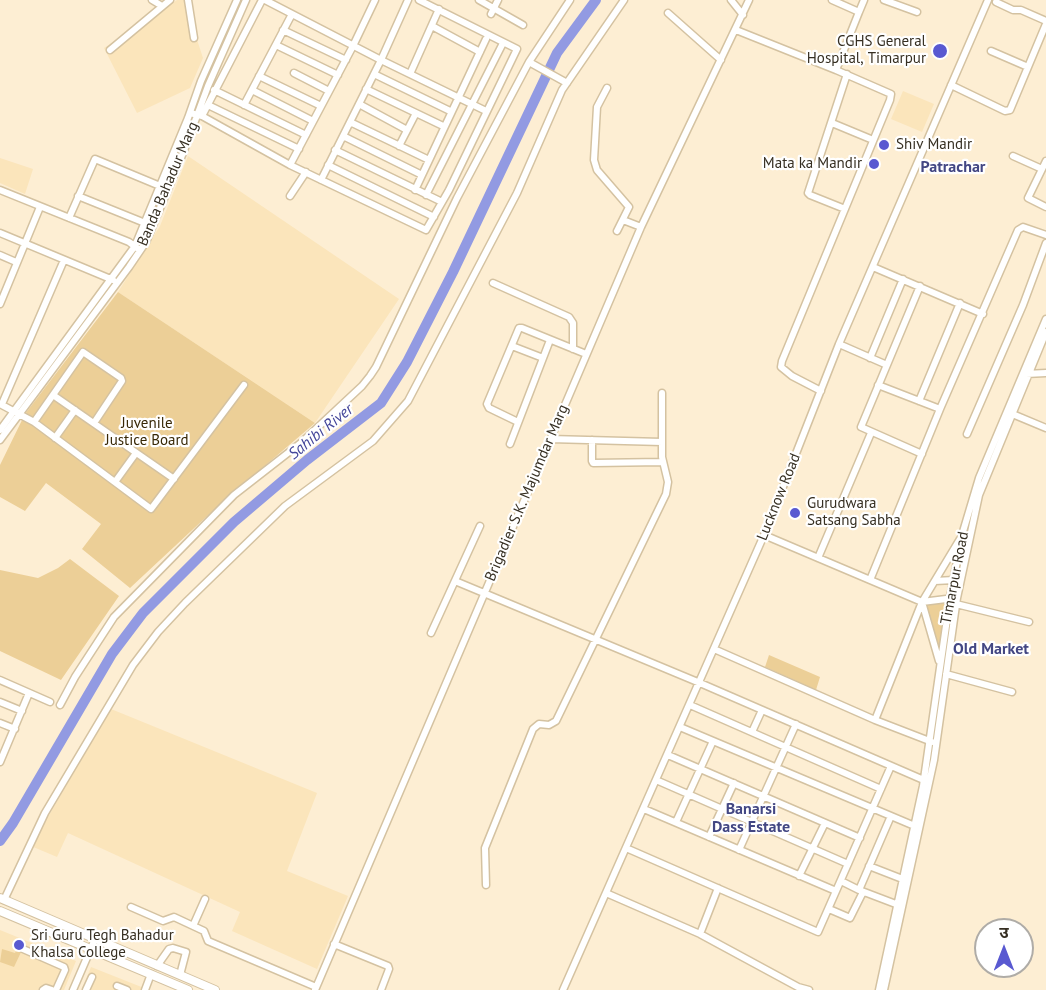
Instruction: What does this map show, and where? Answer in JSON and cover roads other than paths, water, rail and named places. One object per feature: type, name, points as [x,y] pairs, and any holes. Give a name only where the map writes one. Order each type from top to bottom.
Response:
[{"type":"main road","points":[[2,899],[215,990]]},
{"type":"main road","points":[[0,911],[188,990]]},
{"type":"street","points":[[152,0],[162,6]]},
{"type":"street","points":[[110,50],[170,0]]},
{"type":"street","points":[[188,0],[194,38]]},
{"type":"street","name":"Banda Bahadur Marg","points":[[0,440],[110,278],[137,248],[201,81],[237,0]]},
{"type":"street","name":"Banda Bahadur Marg","points":[[0,430],[17,412],[117,283],[158,215],[200,116],[208,86],[246,0]]},
{"type":"street","points":[[200,116],[216,91],[264,0],[486,111]]},
{"type":"street","points":[[290,165],[375,0]]},
{"type":"street","points":[[321,180],[381,60],[408,0]]},
{"type":"street","points":[[190,112],[290,165],[423,230],[427,229],[518,49],[419,0]]},
{"type":"street","points":[[479,0],[492,11],[523,24]]},
{"type":"street","points":[[492,11],[498,0]]},
{"type":"street","points":[[60,705],[75,677],[114,617],[234,495],[302,442],[370,376],[458,198],[531,63],[570,0]]},
{"type":"street","points":[[2,899],[45,813],[133,664],[158,632],[260,529],[298,496],[372,441],[408,401],[517,193],[567,83],[624,0]]},
{"type":"street","points":[[731,0],[743,15]]},
{"type":"street","name":"Brigadier S.K. Majumdar Marg","points":[[315,988],[641,227],[749,0]]},
{"type":"street","points":[[832,0],[859,12]]},
{"type":"street","points":[[836,70],[864,0]]},
{"type":"street","points":[[884,0],[917,12]]},
{"type":"street","name":"Lucknow Road","points":[[563,988],[700,683],[764,534],[839,344],[988,0]]},
{"type":"street","points":[[951,85],[1007,111],[1011,108],[1046,22],[1022,10],[1013,10],[996,2]]},
{"type":"street","points":[[410,74],[440,9]]},
{"type":"street","points":[[668,13],[721,60]]},
{"type":"street","points":[[244,105],[292,14]]},
{"type":"street","points":[[432,26],[480,52]]},
{"type":"street","points":[[283,30],[346,60]]},
{"type":"street","points":[[736,30],[891,94],[782,361],[781,367],[792,376],[821,391]]},
{"type":"street","points":[[415,190],[450,111],[486,39]]},
{"type":"street","points":[[276,45],[338,75]]},
{"type":"street","points":[[426,195],[502,45]]},
{"type":"street","points":[[991,51],[1028,67]]},
{"type":"street","points":[[531,63],[567,83]]},
{"type":"street","points":[[294,74],[329,91]]},
{"type":"street","points":[[374,74],[450,111]]},
{"type":"street","points":[[844,209],[808,193],[847,74]]},
{"type":"street","points":[[259,76],[321,106]]},
{"type":"street","points":[[201,81],[216,91],[306,135]]},
{"type":"street","points":[[607,88],[597,107],[594,165],[628,205],[629,210],[617,231]]},
{"type":"street","points":[[366,89],[443,126]]},
{"type":"street","points":[[252,90],[314,121]]},
{"type":"street","points":[[359,104],[407,130]]},
{"type":"street","points":[[208,105],[299,149]]},
{"type":"street","points":[[399,146],[416,113]]},
{"type":"street","points":[[350,122],[429,160]]},
{"type":"street","points":[[832,123],[873,140]]},
{"type":"street","points":[[343,136],[422,175]]},
{"type":"street","points":[[335,150],[442,202]]},
{"type":"street","points":[[1013,156],[1042,169]]},
{"type":"street","points":[[69,218],[93,161],[97,159],[160,186]]},
{"type":"street","points":[[1046,161],[1028,198],[1046,207]]},
{"type":"street","points":[[328,165],[434,217]]},
{"type":"street","points":[[291,196],[306,172]]},
{"type":"street","points":[[0,190],[137,248]]},
{"type":"street","points":[[78,195],[145,223]]},
{"type":"street","points":[[0,304],[40,207]]},
{"type":"street","points":[[150,211],[158,215]]},
{"type":"street","points":[[623,220],[641,227]]},
{"type":"street","points":[[870,580],[940,410],[1020,227],[1046,235]]},
{"type":"street","points":[[0,233],[110,278],[117,283]]},
{"type":"street","points":[[967,434],[1023,305],[1046,243]]},
{"type":"street","points":[[0,255],[16,262]]},
{"type":"street","points":[[64,260],[1,404],[34,422],[151,509],[244,385]]},
{"type":"street","points":[[873,267],[983,314]]},
{"type":"street","points":[[870,358],[903,279]]},
{"type":"street","points":[[493,283],[569,317],[573,323],[573,349]]},
{"type":"street","points":[[920,286],[861,426],[922,454]]},
{"type":"street","points":[[919,401],[960,303]]},
{"type":"street","name":"Timarpur Road","points":[[1026,374],[1046,319]]},
{"type":"street","points":[[518,422],[487,406],[518,330],[522,328],[586,354]]},
{"type":"street","name":"Timarpur Road","points":[[879,990],[927,782],[946,674],[955,600],[954,580],[962,535],[979,478],[1046,332]]},
{"type":"street","points":[[510,444],[550,340]]},
{"type":"street","points":[[839,344],[887,365]]},
{"type":"street","points":[[512,346],[543,358]]},
{"type":"street","points":[[34,422],[81,354],[84,353],[122,381],[94,423]]},
{"type":"street","points":[[1026,374],[1046,373]]},
{"type":"street","points":[[879,385],[940,410]]},
{"type":"street","points":[[486,885],[485,848],[533,729],[538,724],[549,725],[555,721],[666,494],[668,482],[663,462],[662,393]]},
{"type":"street","points":[[53,395],[174,479]]},
{"type":"street","points":[[55,438],[75,410]]},
{"type":"street","points":[[1010,412],[1046,428]]},
{"type":"street","name":"Timarpur Road","points":[[934,742],[940,664],[981,491],[1010,412]]},
{"type":"street","points":[[818,558],[872,433]]},
{"type":"street","points":[[550,439],[662,442]]},
{"type":"street","points":[[592,440],[592,461],[594,463],[663,462]]},
{"type":"street","points":[[115,482],[136,453]]},
{"type":"street","points":[[431,633],[480,526]]},
{"type":"street","points":[[764,534],[922,602],[955,600],[1029,622]]},
{"type":"street","points":[[875,720],[922,602],[962,535]]},
{"type":"street","points":[[934,581],[954,580]]},
{"type":"street","points":[[455,581],[700,683],[927,782]]},
{"type":"street","points":[[922,602],[940,664]]},
{"type":"street","points":[[714,650],[875,720],[934,742]]},
{"type":"street","points":[[946,674],[1012,692]]},
{"type":"street","points":[[0,680],[50,702]]},
{"type":"street","points":[[0,762],[29,693]]},
{"type":"street","points":[[0,702],[22,711]]},
{"type":"street","points":[[690,705],[881,789]]},
{"type":"street","points":[[752,732],[762,710]]},
{"type":"street","points":[[0,723],[15,729]]},
{"type":"street","points":[[739,850],[796,724]]},
{"type":"street","points":[[680,727],[917,827]]},
{"type":"street","points":[[676,822],[713,741]]},
{"type":"street","points":[[0,743],[7,747]]},
{"type":"street","points":[[668,755],[860,838]]},
{"type":"street","points":[[626,848],[820,931],[891,766]]},
{"type":"street","points":[[656,780],[848,864]]},
{"type":"street","points":[[709,837],[734,783]]},
{"type":"street","points":[[644,809],[836,891]]},
{"type":"street","points":[[829,909],[850,918],[891,816]]},
{"type":"street","points":[[799,876],[825,823]]},
{"type":"street","points":[[869,866],[906,880]]},
{"type":"street","points":[[841,881],[900,905]]},
{"type":"street","points":[[700,934],[718,888]]},
{"type":"street","points":[[606,892],[700,934],[797,988],[809,990]]},
{"type":"street","points":[[193,926],[205,899]]},
{"type":"street","name":"Timarpur Road","points":[[884,990],[900,905]]},
{"type":"street","points":[[131,907],[163,921],[173,917],[206,932],[208,942],[315,988]]},
{"type":"street","points":[[73,990],[95,939]]},
{"type":"street","points":[[334,944],[388,966],[381,990]]},
{"type":"street","points":[[23,949],[64,967],[65,970],[54,990],[46,988],[43,990]]},
{"type":"street","points":[[157,966],[169,949],[186,952],[180,975]]},
{"type":"street","points":[[145,990],[152,974]]},
{"type":"street","points":[[87,990],[92,977]]},
{"type":"street","points":[[117,986],[127,990]]},
{"type":"street","points":[[563,988],[572,990]]},
{"type":"waterway","name":"Sahibi River","points":[[0,841],[13,823],[112,654],[143,613],[234,522],[307,460],[381,403],[407,362],[453,272],[557,53],[596,0]]},
{"type":"place","name":"CGHS General Hospital, Timarpur","points":[[940,51]]},
{"type":"place","name":"Shiv Mandir","points":[[884,145]]},
{"type":"place","name":"Mata ka Mandir","points":[[874,164]]},
{"type":"place","name":"Gurudwara Satsang Sabha","points":[[795,513]]},
{"type":"place","name":"Sri Guru Tegh Bahadur Khalsa College","points":[[19,945]]},
{"type":"district","name":"Patrachar","points":[[953,167]]},
{"type":"district","name":"Old Market","points":[[991,649]]},
{"type":"district","name":"Banarsi Dass Estate","points":[[751,818]]},
{"type":"park label","name":"Juvenile Justice Board","points":[[147,432]]}]
